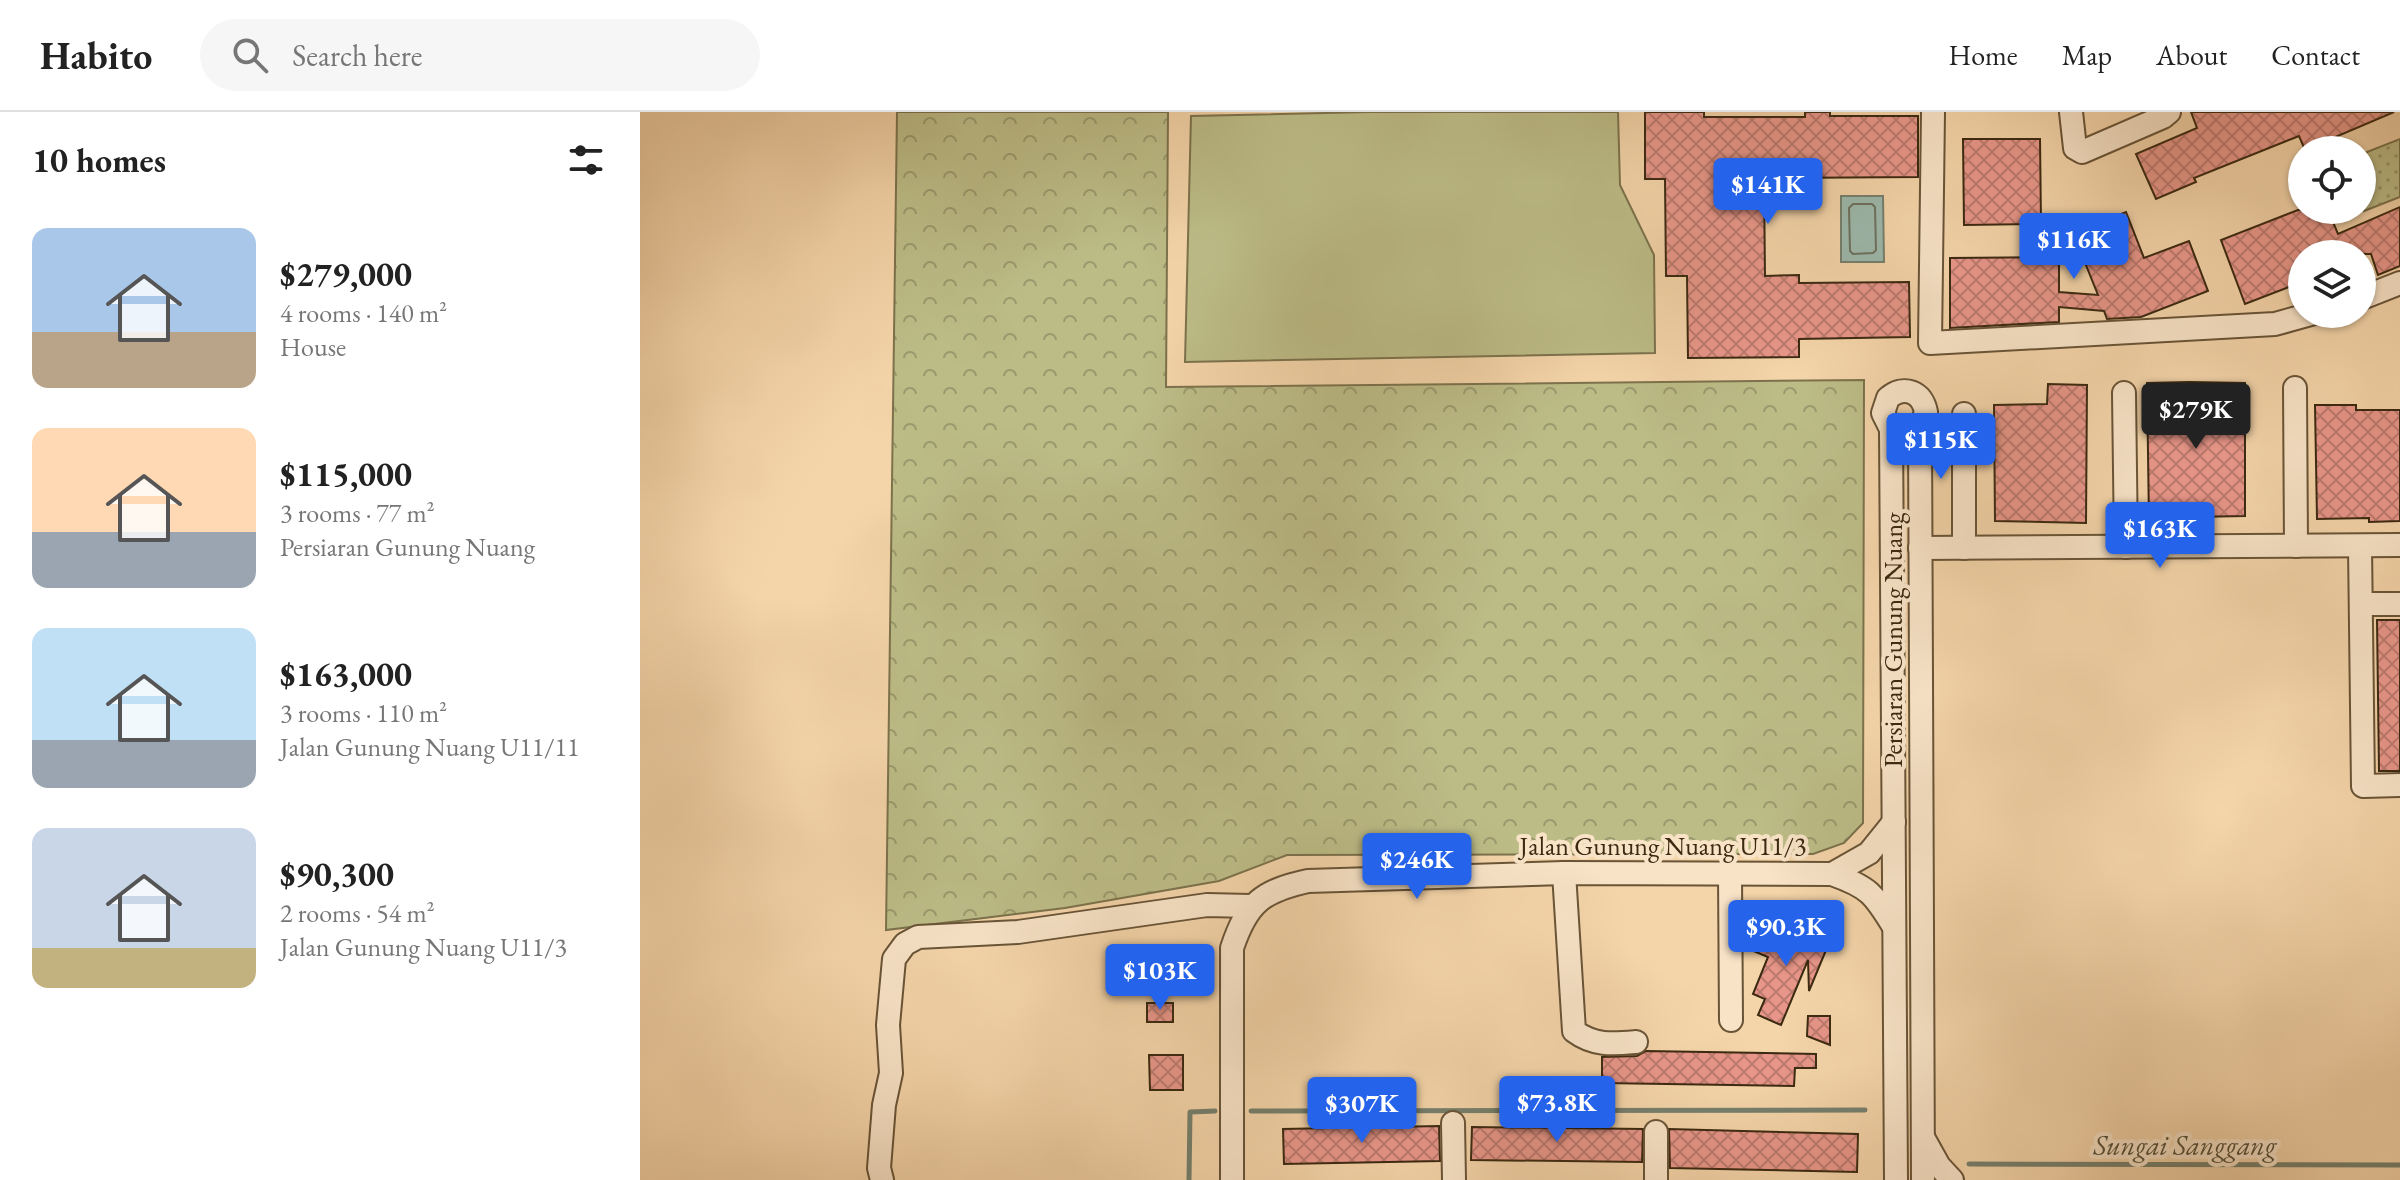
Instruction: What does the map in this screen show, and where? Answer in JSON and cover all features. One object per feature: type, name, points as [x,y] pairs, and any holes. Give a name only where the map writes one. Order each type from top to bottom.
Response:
[{"type":"street","points":[[1933,112],[1930,343],[2275,324],[2288,320]]},
{"type":"street","points":[[2071,112],[2075,148],[2082,152],[2169,112]]},
{"type":"street","points":[[2376,292],[2400,283]]},
{"type":"street","points":[[2295,388],[2296,546]]},
{"type":"street","name":"Persiaran Gunung Nuang","points":[[1896,1180],[1891,429],[1883,413],[1888,398],[1901,391],[1915,393],[1925,404],[1926,412],[1920,428],[1923,1180]]},
{"type":"street","points":[[2124,393],[2126,547]]},
{"type":"street","points":[[1964,414],[1964,548]]},
{"type":"street","points":[[1920,548],[2400,545]]},
{"type":"street","points":[[2360,546],[2363,786],[2400,785]]},
{"type":"street","points":[[2361,604],[2400,604]]},
{"type":"street","name":"Jalan Gunung Nuang U11/3","points":[[1832,874],[1869,853],[1894,822]]},
{"type":"street","points":[[1564,873],[1574,1031],[1583,1038],[1607,1045],[1636,1042]]},
{"type":"street","name":"Jalan Gunung Nuang U11/3","points":[[1250,906],[1284,886],[1308,881],[1564,873],[1832,874],[1860,884],[1877,899],[1894,927]]},
{"type":"street","points":[[1730,874],[1731,1020]]},
{"type":"street","points":[[882,1180],[879,1168],[884,1105],[891,1073],[888,1025],[892,975],[894,959],[905,944],[918,937],[1018,932],[1207,905],[1250,906],[1232,948],[1232,1180]]},
{"type":"street","points":[[1453,1123],[1454,1180]]},
{"type":"street","points":[[1656,1132],[1656,1180]]},
{"type":"street","points":[[1923,1138],[1939,1166],[1952,1180]]},
{"type":"green space","points":[[897,112],[1168,112],[1166,387],[1864,380],[1863,823],[1844,843],[1813,854],[1287,855],[1219,881],[1065,908],[886,930]]},
{"type":"green space","points":[[1618,112],[1620,185],[1654,255],[1655,353],[1185,362],[1191,116]]},
{"type":"green space","points":[[2400,139],[2400,197],[2376,206],[2376,148]]},
{"type":"water","points":[[1841,196],[1883,196],[1884,262],[1841,262]]},
{"type":"building","points":[[1645,112],[1704,112],[1704,117],[1805,117],[1805,112],[1830,112],[1830,116],[1918,116],[1918,177],[1764,178],[1765,276],[1799,275],[1799,283],[1909,282],[1910,337],[1799,339],[1799,357],[1688,358],[1687,276],[1666,276],[1665,179],[1645,179]]},
{"type":"building","points":[[2191,112],[2394,112],[2338,136],[2288,136],[2288,140],[2194,178],[2196,182],[2156,199],[2136,154],[2197,128]]},
{"type":"building","points":[[1963,139],[2040,139],[2041,224],[1964,225]]},
{"type":"building","points":[[2400,207],[2400,266],[2378,275],[2376,240],[2288,240],[2288,287],[2245,304],[2221,240],[2288,214],[2288,224],[2334,224],[2338,234],[2361,224],[2376,224],[2376,217]]},
{"type":"building","points":[[2126,212],[2144,258],[2189,241],[2208,291],[2141,317],[2107,319],[2104,311],[2059,307],[2059,322],[1950,328],[1950,258],[2059,257],[2059,292],[2098,295],[2073,233]]},
{"type":"building","points":[[2147,383],[2245,383],[2245,516],[2191,517],[2191,522],[2149,522]]},
{"type":"building","points":[[2048,384],[2087,385],[2086,523],[1995,521],[1994,405],[2047,404]]},
{"type":"building","points":[[2315,405],[2356,405],[2356,410],[2400,410],[2400,521],[2317,519]]},
{"type":"building","points":[[2377,620],[2400,620],[2400,771],[2379,771]]},
{"type":"building","points":[[1785,924],[1829,943],[1809,991],[1808,960],[1781,1025],[1758,1015],[1765,999],[1753,994],[1768,957],[1751,950],[1759,931],[1779,940]]},
{"type":"building","points":[[1147,1003],[1173,1003],[1173,1022],[1147,1022]]},
{"type":"building","points":[[1808,1016],[1830,1016],[1830,1045],[1807,1036]]},
{"type":"building","points":[[1646,1051],[1816,1054],[1816,1068],[1795,1068],[1794,1086],[1602,1083],[1602,1057],[1637,1056]]},
{"type":"building","points":[[1149,1055],[1183,1055],[1183,1090],[1150,1090]]},
{"type":"building","points":[[1439,1126],[1440,1161],[1284,1164],[1283,1129]]},
{"type":"building","points":[[1472,1127],[1643,1129],[1642,1162],[1471,1160]]},
{"type":"building","points":[[1669,1129],[1858,1134],[1857,1172],[1670,1168]]},
{"type":"waterway","name":"Sungai Sanggang","points":[[1251,1111],[1865,1110]]},
{"type":"waterway","name":"Sungai Sanggang","points":[[1189,1180],[1190,1112],[1215,1111]]},
{"type":"waterway","name":"Sungai Sanggang","points":[[1969,1164],[2400,1165]]}]
